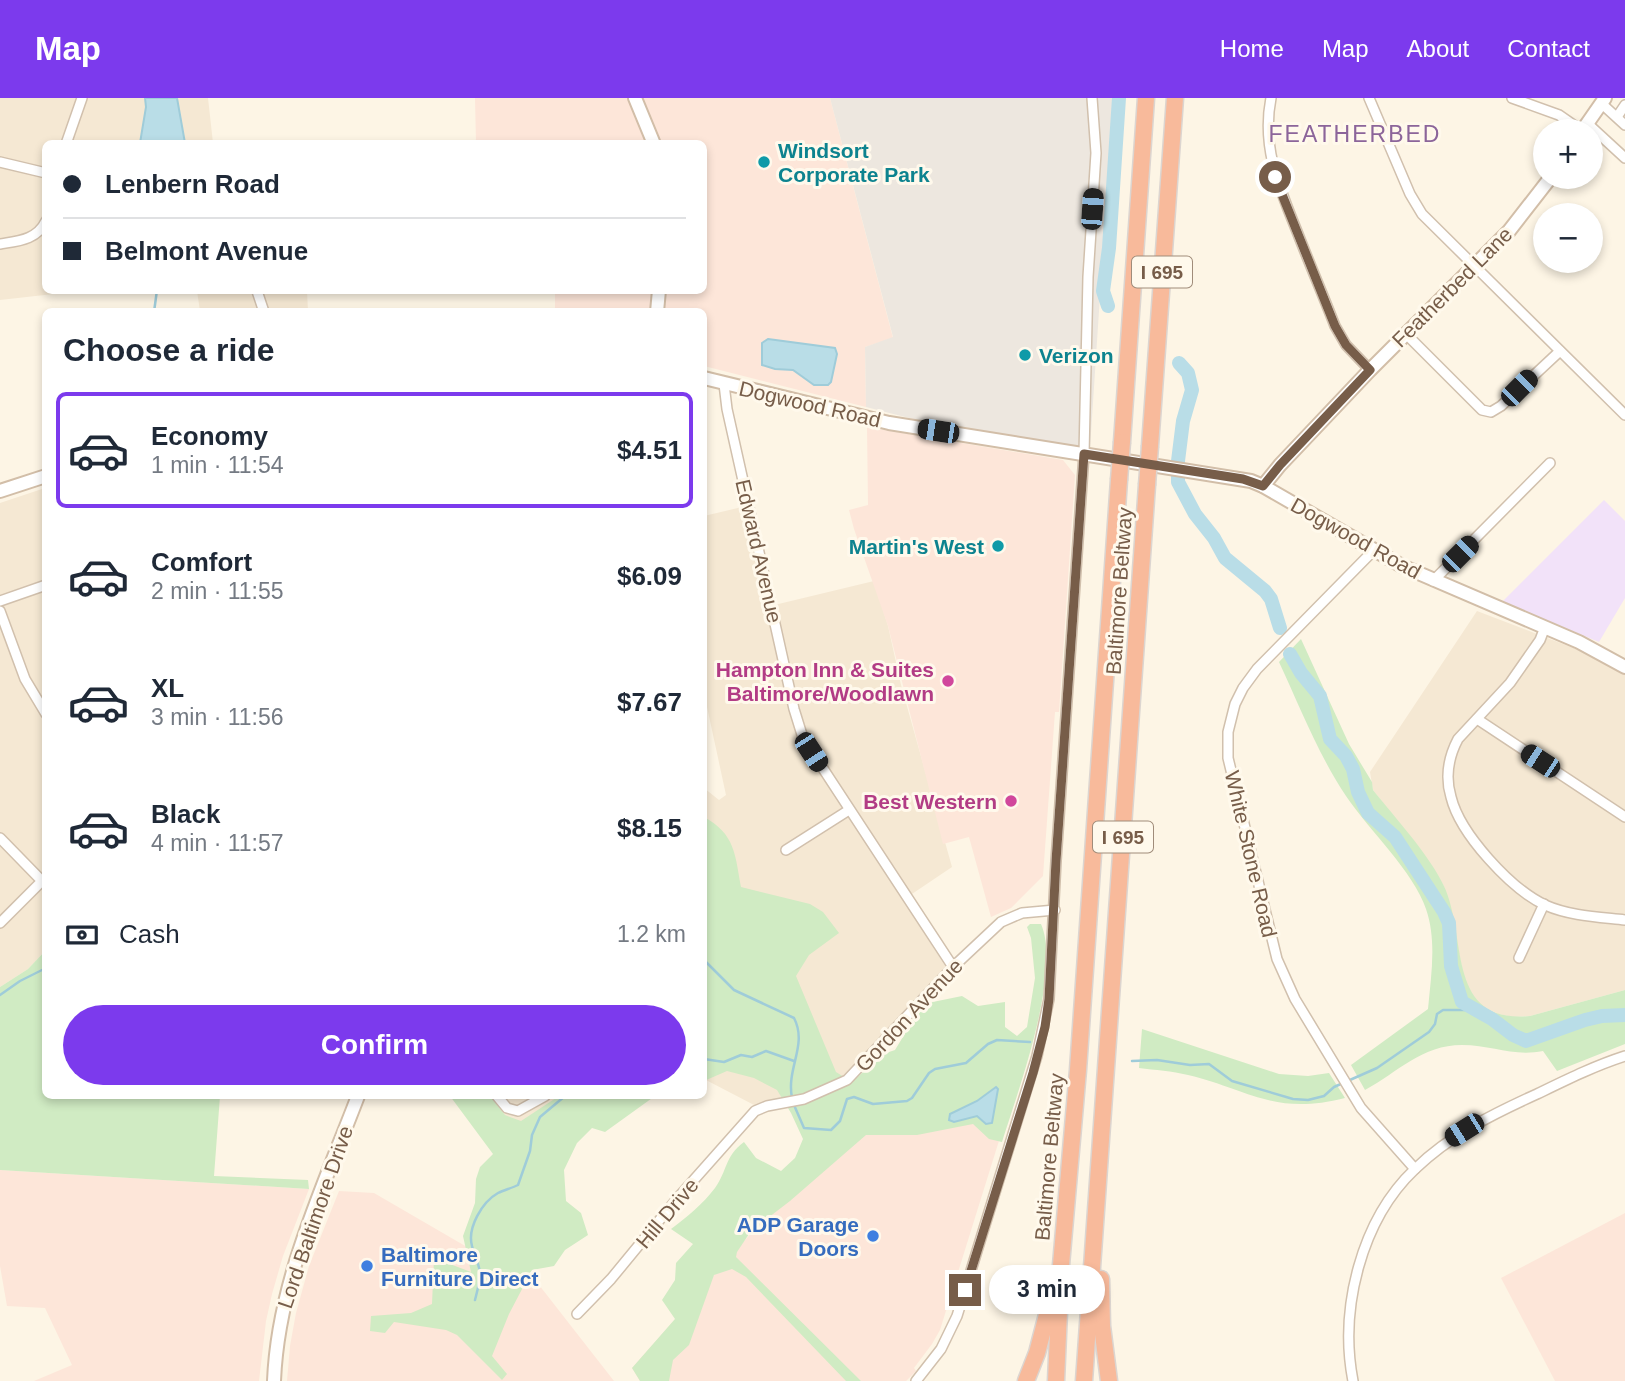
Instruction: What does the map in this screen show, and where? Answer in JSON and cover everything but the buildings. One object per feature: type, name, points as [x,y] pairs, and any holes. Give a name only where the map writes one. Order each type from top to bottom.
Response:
[{"type":"highway","name":"Baltimore Beltway","points":[[1056,1381],[1060,1265],[1079,1057],[1146,98]]},
{"type":"highway","name":"Baltimore Beltway","points":[[1084,1381],[1175,98]]},
{"type":"highway","points":[[1098,1190],[1101,1326],[1109,1381]]},
{"type":"highway","points":[[1026,1381],[1037,1353],[1060,1265]]},
{"type":"main road","points":[[635,98],[652,140]]},
{"type":"main road","points":[[1591,119],[1604,101]]},
{"type":"main road","name":"Featherbed Lane","points":[[1263,486],[1370,370],[1508,232],[1542,189]]},
{"type":"main road","name":"Dogwood Road","points":[[707,379],[888,423],[1243,479],[1263,486],[1373,551],[1433,581],[1579,642],[1625,667]]},
{"type":"main road","points":[[0,491],[42,477]]},
{"type":"main road","name":"Lord Baltimore Drive","points":[[274,1381],[280,1322],[288,1286],[357,1099]]},
{"type":"street","points":[[67,140],[82,98]]},
{"type":"street","points":[[916,1381],[941,1349],[957,1317],[1028,1090],[1049,999],[1084,454],[1088,277],[1096,153],[1092,98]]},
{"type":"street","points":[[1271,98],[1268,147],[1275,177],[1335,326],[1346,345],[1370,370]]},
{"type":"street","points":[[1369,98],[1416,205],[1428,222],[1625,415]]},
{"type":"street","points":[[1512,98],[1566,119]]},
{"type":"street","points":[[1604,101],[1625,125]]},
{"type":"street","points":[[1617,117],[1625,105]]},
{"type":"street","points":[[1603,142],[1625,158]]},
{"type":"street","points":[[0,162],[42,172]]},
{"type":"street","points":[[0,244],[30,238],[42,227]]},
{"type":"street","points":[[1406,334],[1482,410],[1491,412],[1560,351]]},
{"type":"street","name":"Edward Avenue","points":[[724,384],[727,409],[798,724],[811,752],[953,967]]},
{"type":"street","points":[[1433,581],[1550,463]]},
{"type":"street","name":"White Stone Road","points":[[1373,551],[1257,669],[1243,688],[1235,704],[1228,732],[1228,758],[1277,959],[1295,999],[1345,1081],[1382,1133],[1415,1169]]},
{"type":"street","points":[[0,601],[42,586]]},
{"type":"street","points":[[0,611],[25,679],[42,707]]},
{"type":"street","points":[[1545,627],[1540,640],[1510,683],[1464,731],[1453,749],[1448,773],[1451,800],[1468,832],[1488,858],[1509,878],[1544,904],[1586,916],[1625,920]]},
{"type":"street","points":[[1477,719],[1625,817]]},
{"type":"street","points":[[786,850],[849,810]]},
{"type":"street","points":[[0,838],[42,877]]},
{"type":"street","points":[[0,923],[42,881]]},
{"type":"street","points":[[1519,958],[1544,904]]},
{"type":"street","name":"Gordon Avenue","points":[[755,1111],[821,1092],[847,1080],[953,967],[1007,918],[1022,913],[1055,910]]},
{"type":"street","points":[[1353,1381],[1349,1360],[1349,1322],[1360,1265],[1388,1203],[1415,1169],[1440,1147],[1484,1119],[1585,1071],[1625,1056]]},
{"type":"street","points":[[500,1099],[507,1108],[518,1111],[540,1099]]},
{"type":"street","name":"Hill Drive","points":[[578,1314],[755,1111]]},
{"type":"shaded area","points":[[0,98],[208,98],[213,140],[42,140],[42,294],[53,294],[0,300]]},
{"type":"shaded area","points":[[475,98],[830,98],[893,338],[865,347],[866,407],[707,367],[707,308],[555,308],[555,294],[707,294],[707,140],[476,140]]},
{"type":"shaded area","points":[[830,98],[1113,98],[1090,448],[913,419],[866,407],[865,347],[893,337]]},
{"type":"shaded area","points":[[197,294],[307,294],[308,308],[200,308]]},
{"type":"shaded area","points":[[867,427],[1063,460],[1075,475],[1059,712],[1055,712],[1043,876],[1011,908],[991,917],[969,837],[943,844],[888,626],[849,510],[868,505]]},
{"type":"shaded area","points":[[42,489],[42,954],[28,969],[0,987],[0,503]]},
{"type":"shaded area","points":[[1604,500],[1625,521],[1625,598],[1599,642],[1502,602]]},
{"type":"shaded area","points":[[742,507],[766,607],[874,581],[952,867],[903,900],[947,969],[845,1076],[800,1096],[756,1106],[707,1081],[707,790],[719,800],[726,795],[707,707],[707,515]]},
{"type":"shaded area","points":[[1477,611],[1576,649],[1625,675],[1625,990],[1530,1016],[1498,1014],[1482,1006],[1472,995],[1465,981],[1444,886],[1373,790],[1370,772]]},
{"type":"shaded area","points":[[1027,1051],[940,1330],[914,1368],[916,1371],[906,1381],[640,1381],[632,1368],[867,1102]]},
{"type":"shaded area","points":[[482,1099],[575,1099],[513,1139]]},
{"type":"shaded area","points":[[0,1170],[309,1189],[283,1256],[272,1294],[259,1381],[34,1381],[72,1365],[45,1308],[7,1306],[0,1266]]},
{"type":"shaded area","points":[[339,1191],[374,1193],[510,1272],[525,1267],[614,1381],[287,1381],[296,1313],[309,1266]]},
{"type":"shaded area","points":[[1625,1213],[1625,1381],[1555,1381],[1501,1278]]},
{"type":"green space","points":[[1301,639],[1349,744],[1372,782],[1373,790],[1421,849],[1444,886],[1451,907],[1464,973],[1472,992],[1484,1006],[1503,1015],[1530,1016],[1625,990],[1625,1044],[1557,1071],[1543,1051],[1522,1053],[1473,1046],[1448,1046],[1422,1054],[1365,1090],[1351,1065],[1428,1009],[1431,933],[1426,909],[1412,880],[1355,809],[1336,780],[1279,662]]},
{"type":"green space","points":[[707,819],[728,838],[735,855],[741,887],[810,904],[823,912],[839,933],[809,955],[796,976],[836,1072],[852,1082],[883,1054],[895,1050],[923,1004],[962,996],[978,1006],[1005,1002],[1005,1027],[1017,1036],[1027,1027],[1035,978],[1031,938],[1027,927],[1030,924],[1041,924],[1046,945],[1042,1001],[1027,1063],[1002,1142],[989,1139],[973,1124],[917,1135],[866,1135],[751,1231],[737,1252],[736,1257],[861,1381],[846,1381],[746,1277],[732,1269],[714,1275],[689,1345],[673,1360],[669,1381],[640,1381],[632,1368],[675,1319],[662,1300],[675,1280],[676,1263],[693,1244],[671,1229],[710,1194],[729,1158],[744,1142],[756,1158],[781,1171],[795,1158],[803,1139],[777,1090],[754,1078],[727,1071],[707,1080]]},
{"type":"green space","points":[[42,954],[42,1099],[220,1099],[214,1176],[308,1180],[309,1189],[0,1170],[0,987],[28,969]]},
{"type":"green space","points":[[1142,1029],[1279,1074],[1308,1076],[1329,1073],[1345,1098],[1321,1103],[1281,1103],[1188,1075],[1139,1068]]},
{"type":"green space","points":[[452,1099],[492,1099],[505,1115],[521,1121],[554,1099],[651,1099],[605,1132],[592,1128],[577,1143],[564,1170],[566,1201],[581,1213],[588,1235],[565,1250],[554,1266],[532,1270],[509,1314],[492,1356],[507,1374],[502,1380],[457,1335],[446,1330],[394,1322],[385,1333],[370,1331],[371,1316],[411,1313],[432,1304],[434,1258],[471,1272],[463,1236],[475,1203],[476,1179],[480,1167],[493,1154]]},
{"type":"water","points":[[145,98],[177,98],[184,140],[140,140]]},
{"type":"water","points":[[768,339],[835,348],[837,354],[831,382],[828,385],[814,385],[793,370],[762,365],[762,343]]},
{"type":"water","points":[[996,1087],[998,1089],[992,1123],[986,1124],[977,1116],[954,1122],[949,1120],[950,1114],[977,1101]]},
{"type":"waterway","points":[[1108,306],[1103,291],[1109,248],[1119,98]]},
{"type":"waterway","points":[[155,308],[156,294]]},
{"type":"waterway","points":[[1179,363],[1188,373],[1192,390],[1183,421],[1178,482],[1195,514],[1214,538],[1225,558],[1271,599],[1280,628]]},
{"type":"waterway","points":[[1290,654],[1320,696],[1330,739],[1346,756],[1353,769],[1358,792],[1368,813],[1395,837],[1444,912],[1449,923],[1451,966],[1462,1002],[1526,1041],[1585,1020],[1625,1015]]},
{"type":"waterway","points":[[707,963],[734,990],[794,1018],[799,1038],[792,1077],[792,1098]]},
{"type":"waterway","points":[[0,995],[42,970]]},
{"type":"waterway","points":[[1132,1061],[1209,1064],[1232,1081],[1293,1099],[1308,1100],[1324,1096],[1334,1087],[1377,1068],[1429,1032],[1435,1024],[1437,1014],[1443,1010],[1473,1010]]},
{"type":"waterway","points":[[794,1105],[804,1128],[831,1130],[840,1121],[847,1099],[854,1097],[873,1104],[907,1101],[935,1069],[966,1063],[988,1044],[997,1040],[1030,1042]]},
{"type":"waterway","points":[[707,1059],[724,1062],[741,1055],[752,1057],[766,1051],[794,1061]]},
{"type":"waterway","points":[[475,1300],[480,1273],[471,1239],[477,1216],[492,1197],[518,1185],[540,1117],[561,1099]]},
{"type":"place","name":"Windsort Corporate Park","points":[[764,162]]},
{"type":"place","name":"Verizon","points":[[1025,355]]},
{"type":"place","name":"Martin's West","points":[[998,546]]},
{"type":"place","name":"Hampton Inn & Suites Baltimore/Woodlawn","points":[[948,681]]},
{"type":"place","name":"Best Western","points":[[1011,801]]},
{"type":"place","name":"ADP Garage Doors","points":[[873,1236]]},
{"type":"place","name":"Baltimore Furniture Direct","points":[[367,1266]]},
{"type":"district","name":"FEATHERBED","points":[[1355,134]]},
{"type":"route","points":[[965,1290],[1033,1073],[1049,999],[1084,454],[1243,479],[1263,486],[1370,370],[1346,345],[1335,326],[1275,177]]}]
